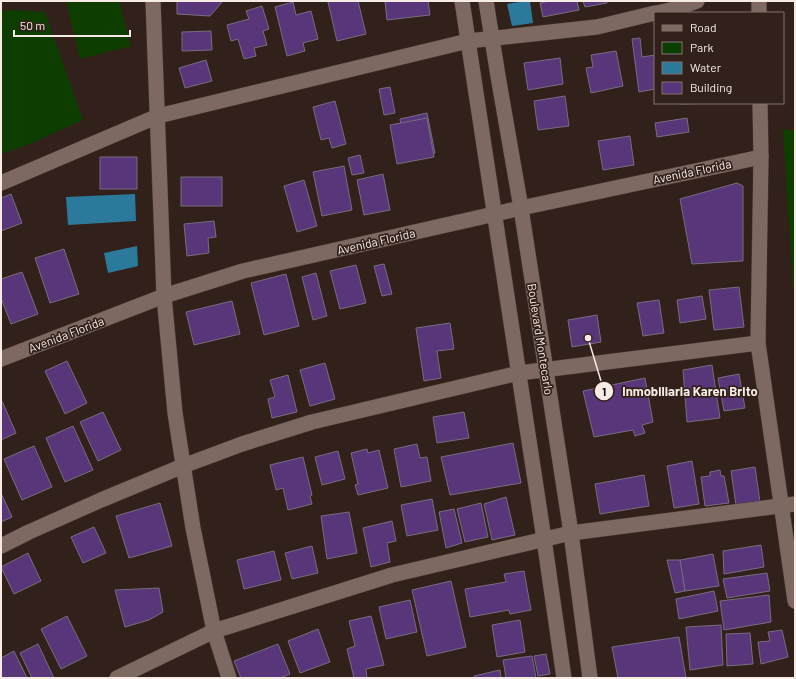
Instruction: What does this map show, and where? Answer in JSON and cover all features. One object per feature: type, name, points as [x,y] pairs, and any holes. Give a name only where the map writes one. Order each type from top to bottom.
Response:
[{"type":"street","points":[[153,1],[164,296],[175,413],[193,528],[214,632],[229,678]]},
{"type":"street","points":[[462,1],[564,678]]},
{"type":"street","name":"Boulevard Montecarlo","points":[[486,1],[571,533],[590,678]]},
{"type":"street","points":[[660,12],[678,8],[697,1]]},
{"type":"street","points":[[759,1],[759,12]]},
{"type":"street","points":[[1,183],[158,116],[468,41],[597,27],[654,13]]},
{"type":"street","points":[[760,104],[761,156],[758,344],[788,505],[795,601]]},
{"type":"street","name":"Avenida Florida","points":[[1,359],[164,296],[243,271],[520,208],[761,156]]},
{"type":"street","points":[[1,546],[101,500],[183,466],[242,444],[312,422],[519,373],[758,344]]},
{"type":"street","points":[[117,678],[214,632],[392,575],[571,533],[788,505]]},
{"type":"green space","points":[[66,1],[119,1],[131,46],[80,59]]},
{"type":"green space","points":[[10,10],[45,12],[83,120],[25,146],[1,154],[1,12]]},
{"type":"green space","points":[[783,130],[795,130],[795,286],[793,286]]},
{"type":"water","points":[[530,1],[533,23],[512,26],[507,4]]},
{"type":"water","points":[[135,194],[136,221],[68,225],[66,197]]},
{"type":"water","points":[[137,246],[138,266],[108,273],[104,253]]},
{"type":"building","points":[[177,1],[223,1],[210,16],[177,14]]},
{"type":"building","points":[[358,1],[366,34],[337,41],[328,2]]},
{"type":"building","points":[[428,1],[430,15],[387,20],[385,2]]},
{"type":"building","points":[[551,1],[577,1],[579,10],[543,17],[540,3]]},
{"type":"building","points":[[583,1],[607,1],[607,3],[585,7]]},
{"type":"building","points":[[293,2],[296,15],[311,11],[318,39],[303,43],[305,51],[287,56],[275,7]]},
{"type":"building","points":[[262,6],[269,29],[263,31],[267,45],[254,48],[256,56],[244,59],[238,39],[231,41],[227,25],[249,19],[246,11]]},
{"type":"building","points":[[211,31],[212,50],[182,51],[182,32]]},
{"type":"building","points":[[640,38],[642,57],[654,55],[654,89],[639,92],[632,39]]},
{"type":"building","points":[[616,51],[623,86],[591,93],[586,68],[593,67],[591,55]]},
{"type":"building","points":[[560,58],[563,84],[528,90],[524,63]]},
{"type":"building","points":[[206,60],[212,81],[185,88],[179,68]]},
{"type":"building","points":[[390,87],[395,113],[384,115],[379,89]]},
{"type":"building","points":[[565,96],[569,126],[538,130],[534,101]]},
{"type":"building","points":[[335,101],[346,144],[332,148],[329,138],[321,140],[313,107]]},
{"type":"building","points":[[427,113],[435,153],[407,159],[400,119]]},
{"type":"building","points":[[427,118],[434,157],[397,164],[390,125]]},
{"type":"building","points":[[687,118],[689,132],[657,137],[655,123]]},
{"type":"building","points":[[630,136],[634,165],[603,170],[598,141]]},
{"type":"building","points":[[360,155],[364,173],[352,175],[348,158]]},
{"type":"building","points":[[100,157],[137,157],[137,189],[100,189]]},
{"type":"building","points":[[344,166],[352,210],[322,216],[313,172]]},
{"type":"building","points":[[383,174],[390,210],[364,215],[357,180]]},
{"type":"building","points":[[181,177],[222,177],[222,206],[181,206]]},
{"type":"building","points":[[304,180],[317,226],[297,232],[284,186]]},
{"type":"building","points":[[737,183],[743,186],[743,261],[692,264],[680,199]]},
{"type":"building","points":[[11,194],[22,223],[1,231],[1,198]]},
{"type":"building","points":[[214,221],[216,237],[208,238],[209,253],[187,256],[184,224]]},
{"type":"building","points":[[64,249],[79,294],[50,303],[35,258]]},
{"type":"building","points":[[384,264],[392,294],[382,296],[374,266]]},
{"type":"building","points":[[356,265],[366,303],[340,309],[330,271]]},
{"type":"building","points":[[22,272],[38,314],[11,324],[1,298],[1,279]]},
{"type":"building","points":[[316,273],[327,316],[313,320],[302,277]]},
{"type":"building","points":[[286,274],[299,326],[264,335],[251,283]]},
{"type":"building","points":[[739,287],[744,327],[714,330],[709,290]]},
{"type":"building","points":[[702,296],[706,319],[680,323],[677,300]]},
{"type":"building","points":[[659,300],[664,333],[643,336],[637,303]]},
{"type":"building","points":[[232,301],[240,334],[194,345],[186,312]]},
{"type":"building","points":[[597,315],[601,342],[572,347],[568,320]]},
{"type":"building","points":[[450,323],[454,349],[437,351],[441,378],[424,381],[416,328]]},
{"type":"building","points":[[67,361],[87,403],[65,414],[45,371]]},
{"type":"building","points":[[325,363],[335,399],[310,406],[300,370]]},
{"type":"building","points":[[712,365],[720,418],[687,422],[683,370]]},
{"type":"building","points":[[739,374],[745,408],[724,411],[718,378]]},
{"type":"building","points":[[288,375],[297,412],[272,418],[268,399],[275,397],[270,380]]},
{"type":"building","points":[[645,378],[653,422],[642,425],[645,433],[635,436],[633,430],[594,437],[583,391]]},
{"type":"building","points":[[1,401],[16,433],[1,440]]},
{"type":"building","points":[[103,412],[121,450],[98,461],[80,422]]},
{"type":"building","points":[[464,412],[469,438],[437,443],[433,417]]},
{"type":"building","points":[[73,426],[93,470],[65,482],[46,438]]},
{"type":"building","points":[[513,443],[521,483],[450,495],[441,457]]},
{"type":"building","points":[[417,444],[420,458],[427,457],[431,481],[401,487],[394,449]]},
{"type":"building","points":[[34,446],[52,487],[22,500],[4,459]]},
{"type":"building","points":[[367,449],[368,453],[379,450],[388,488],[358,495],[355,485],[358,484],[351,453]]},
{"type":"building","points":[[338,451],[345,479],[322,485],[315,457]]},
{"type":"building","points":[[303,457],[312,495],[310,496],[312,504],[288,510],[283,488],[276,490],[270,465]]},
{"type":"building","points":[[692,461],[699,504],[674,508],[667,466]]},
{"type":"building","points":[[755,467],[760,502],[736,505],[731,471]]},
{"type":"building","points":[[720,470],[721,476],[724,476],[729,503],[705,506],[701,477],[710,476],[710,472]]},
{"type":"building","points":[[644,475],[649,506],[600,514],[595,484]]},
{"type":"building","points":[[1,493],[12,517],[1,522]]},
{"type":"building","points":[[506,497],[515,535],[492,540],[484,504]]},
{"type":"building","points":[[432,499],[438,530],[407,536],[401,505]]},
{"type":"building","points":[[160,503],[172,546],[129,558],[116,516]]},
{"type":"building","points":[[481,503],[488,537],[465,542],[457,509]]},
{"type":"building","points":[[454,509],[462,543],[446,548],[439,512]]},
{"type":"building","points":[[349,512],[357,553],[327,559],[321,516]]},
{"type":"building","points":[[392,521],[396,541],[387,543],[390,562],[371,567],[363,528]]},
{"type":"building","points":[[94,527],[106,553],[83,563],[71,537]]},
{"type":"building","points":[[761,545],[764,567],[724,574],[723,551]]},
{"type":"building","points":[[312,546],[318,573],[292,579],[285,553]]},
{"type":"building","points":[[274,551],[281,580],[244,589],[237,560]]},
{"type":"building","points":[[28,553],[41,581],[14,594],[1,567]]},
{"type":"building","points":[[713,554],[719,586],[685,591],[680,560]]},
{"type":"building","points":[[667,560],[680,560],[685,591],[675,593]]},
{"type":"building","points":[[524,571],[531,610],[510,614],[509,610],[470,617],[465,589],[506,582],[504,574]]},
{"type":"building","points":[[767,573],[770,591],[727,598],[723,579]]},
{"type":"building","points":[[451,581],[466,647],[427,656],[412,590]]},
{"type":"building","points":[[159,588],[163,612],[149,620],[125,627],[115,590]]},
{"type":"building","points":[[714,591],[718,611],[679,619],[676,599]]},
{"type":"building","points":[[769,595],[771,622],[724,630],[720,601]]},
{"type":"building","points":[[410,600],[417,632],[386,639],[379,607]]},
{"type":"building","points":[[67,616],[87,656],[61,669],[41,629]]},
{"type":"building","points":[[371,616],[384,665],[366,669],[367,678],[354,678],[347,649],[355,646],[349,621]]},
{"type":"building","points":[[520,620],[525,652],[497,657],[492,625]]},
{"type":"building","points":[[721,625],[723,665],[690,670],[686,627]]},
{"type":"building","points":[[318,629],[330,662],[300,673],[288,641]]},
{"type":"building","points":[[782,630],[788,657],[761,664],[758,642],[770,641],[768,632]]},
{"type":"building","points":[[750,633],[753,664],[727,666],[726,634]]},
{"type":"building","points":[[679,637],[686,678],[618,678],[612,647]]},
{"type":"building","points":[[38,644],[54,678],[32,678],[20,653]]},
{"type":"building","points":[[278,644],[290,674],[280,678],[241,678],[234,661]]},
{"type":"building","points":[[14,651],[27,678],[1,678],[1,658]]},
{"type":"building","points":[[546,654],[550,674],[538,676],[534,656]]},
{"type":"building","points":[[532,656],[536,678],[506,678],[503,660]]},
{"type":"building","points":[[500,670],[501,678],[474,678],[474,676]]},
{"type":"place","name":"Inmobiliaria Karen Brito","points":[[588,338]]}]
